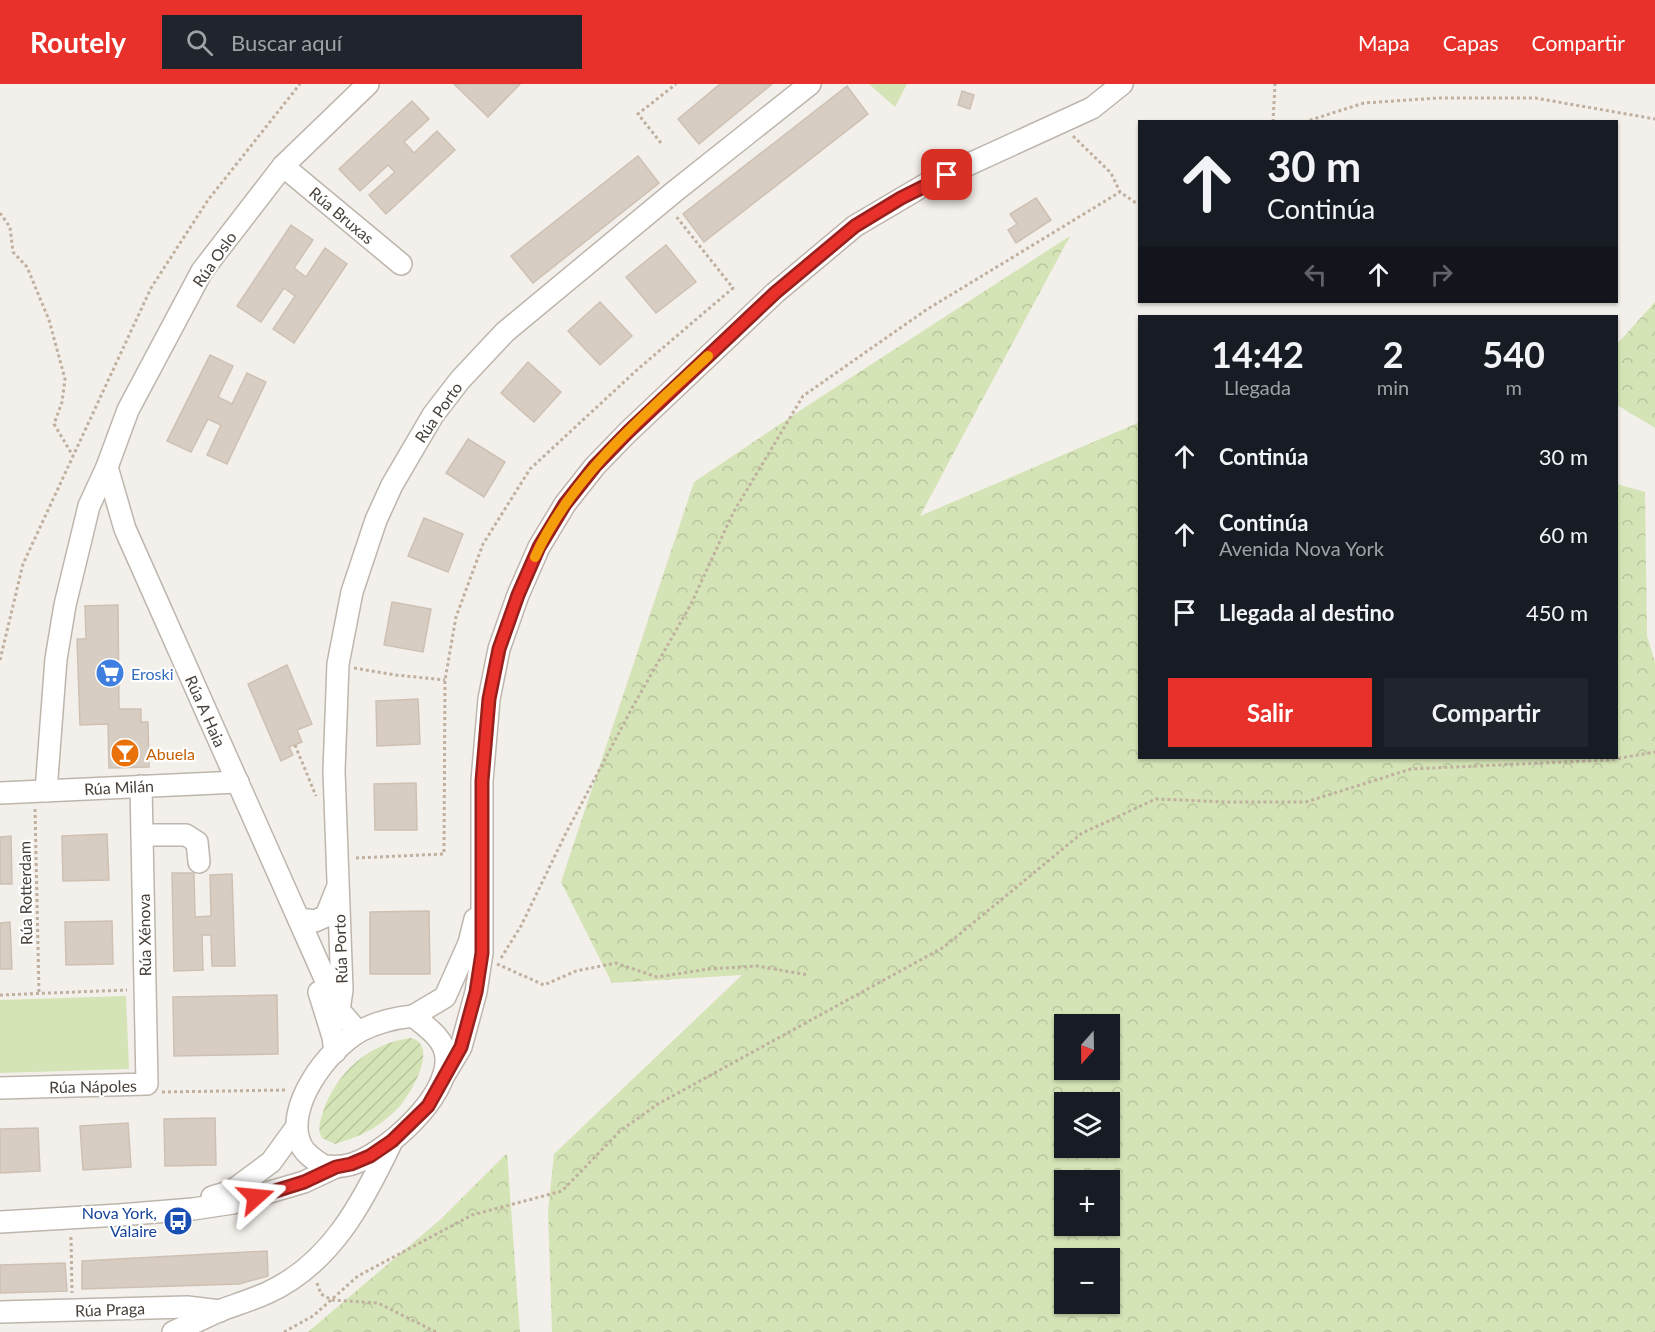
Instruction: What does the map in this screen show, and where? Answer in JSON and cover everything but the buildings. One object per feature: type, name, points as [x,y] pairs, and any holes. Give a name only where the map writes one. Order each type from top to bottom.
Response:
[{"type":"street","name":"Rúa Oslo","points":[[79,549],[89,506],[129,410],[202,271],[283,166],[368,84]]},
{"type":"street","name":"Rúa Porto","points":[[339,1010],[342,990],[334,771],[338,664],[352,592],[376,520],[392,485],[433,415],[460,380],[505,332],[674,192],[810,84]]},
{"type":"street","points":[[0,1222],[203,1208],[256,1197],[304,1182],[370,1156],[392,1141],[428,1106],[461,1047],[476,992],[482,953],[482,781],[489,699],[499,649],[518,595],[535,557],[565,504],[595,466],[628,432],[775,293],[855,226],[928,183],[1092,108],[1122,84]]},
{"type":"street","name":"Rúa Bruxas","points":[[283,166],[401,264]]},
{"type":"street","name":"Rúa A Haia","points":[[107,466],[125,529],[299,919],[316,969],[335,1052]]},
{"type":"street","points":[[40,791],[56,659],[65,605],[79,549],[95,520],[104,517],[125,529]]},
{"type":"street","name":"Rúa Milán","points":[[0,793],[238,782]]},
{"type":"street","name":"Rúa Xénova","points":[[141,786],[147,1084]]},
{"type":"street","points":[[142,836],[186,835],[197,842],[199,862]]},
{"type":"street","name":"Rúa Porto","points":[[299,919],[315,921],[326,916],[338,887]]},
{"type":"street","name":"Rúa Porto","points":[[316,969],[330,933],[338,887]]},
{"type":"street","points":[[169,1210],[232,1191],[271,1162],[295,1129],[304,1092],[318,1070],[358,1032],[394,1018],[413,1016],[445,997],[469,942],[482,892]]},
{"type":"street","name":"Rúa A Haia","points":[[316,969],[339,1010],[358,1032]]},
{"type":"street","points":[[413,1016],[430,1028],[440,1040],[446,1059],[443,1077]]},
{"type":"street","name":"Rúa Nápoles","points":[[0,1088],[147,1084]]},
{"type":"street","points":[[295,1129],[301,1147],[312,1158],[324,1166],[344,1166],[362,1182],[361,1203]]},
{"type":"street","points":[[173,1332],[268,1293],[312,1265],[340,1235],[361,1203],[392,1141]]},
{"type":"street","name":"Rúa Praga","points":[[0,1312],[187,1306],[220,1311]]},
{"type":"path","points":[[0,660],[23,564],[151,288],[208,200],[300,84]]},
{"type":"path","points":[[661,142],[638,114],[676,84]]},
{"type":"path","points":[[1273,120],[1275,84]]},
{"type":"path","points":[[1310,120],[1364,103],[1438,98],[1535,98],[1655,119]]},
{"type":"path","points":[[1062,123],[1071,135],[1111,173],[1119,192],[1136,203],[1138,202]]},
{"type":"path","points":[[809,975],[757,966],[708,969],[657,977],[616,963],[576,971],[544,985],[497,963],[521,926],[565,835],[690,604],[733,513],[803,396],[926,310],[1119,192]]},
{"type":"path","points":[[0,213],[10,227],[13,252],[27,267],[49,320],[65,379],[62,402],[54,424],[73,456]]},
{"type":"path","points":[[338,664],[396,675],[445,680]]},
{"type":"path","points":[[1618,758],[1655,752]]},
{"type":"path","points":[[284,1332],[313,1316],[358,1276],[472,1215],[562,1191],[620,1131],[658,1104],[944,946],[1007,897],[1082,833],[1156,799],[1306,802],[1411,769],[1615,759]]},
{"type":"path","name":"Rúa Rotterdam","points":[[39,993],[40,791]]},
{"type":"path","points":[[0,995],[145,989]]},
{"type":"path","name":"Rúa Nápoles","points":[[147,1084],[164,1094],[292,1089]]},
{"type":"path","points":[[72,1310],[71,1233],[77,1232],[77,1218]]},
{"type":"path","points":[[312,1265],[321,1294],[332,1300],[378,1303],[436,1332]]},
{"type":"green space","points":[[869,84],[907,84],[895,107]]},
{"type":"green space","points":[[1070,236],[920,516],[1138,423],[1138,759],[1618,759],[1618,484],[1645,492],[1647,636],[1655,662],[1655,1332],[552,1332],[548,1212],[554,1154],[742,975],[612,983],[561,882],[694,482]]},
{"type":"green space","points":[[1655,302],[1655,428],[1618,406],[1618,343]]},
{"type":"green space","points":[[126,996],[129,1069],[0,1073],[0,1000]]},
{"type":"green space","points":[[411,1038],[419,1042],[423,1050],[423,1059],[411,1090],[393,1114],[368,1131],[335,1144],[322,1138],[319,1128],[323,1112],[336,1085],[345,1073],[368,1053],[381,1046]]},
{"type":"green space","points":[[507,1153],[520,1332],[308,1332],[441,1219]]},
{"type":"slow traffic","points":[[535,557],[565,504],[595,466],[708,356]]},
{"type":"place","name":"Eroski","points":[[110,673]]},
{"type":"place","name":"Abuela","points":[[125,753]]},
{"type":"place","name":"Nova York, Valaire","points":[[178,1221]]},
{"type":"route","points":[[256,1197],[304,1182],[336,1167],[351,1164],[370,1156],[392,1141],[428,1106],[461,1047],[476,992],[482,953],[482,781],[489,699],[499,649],[518,595],[539,547],[565,504],[595,466],[628,432],[775,293],[855,226],[928,183],[947,175]]}]
